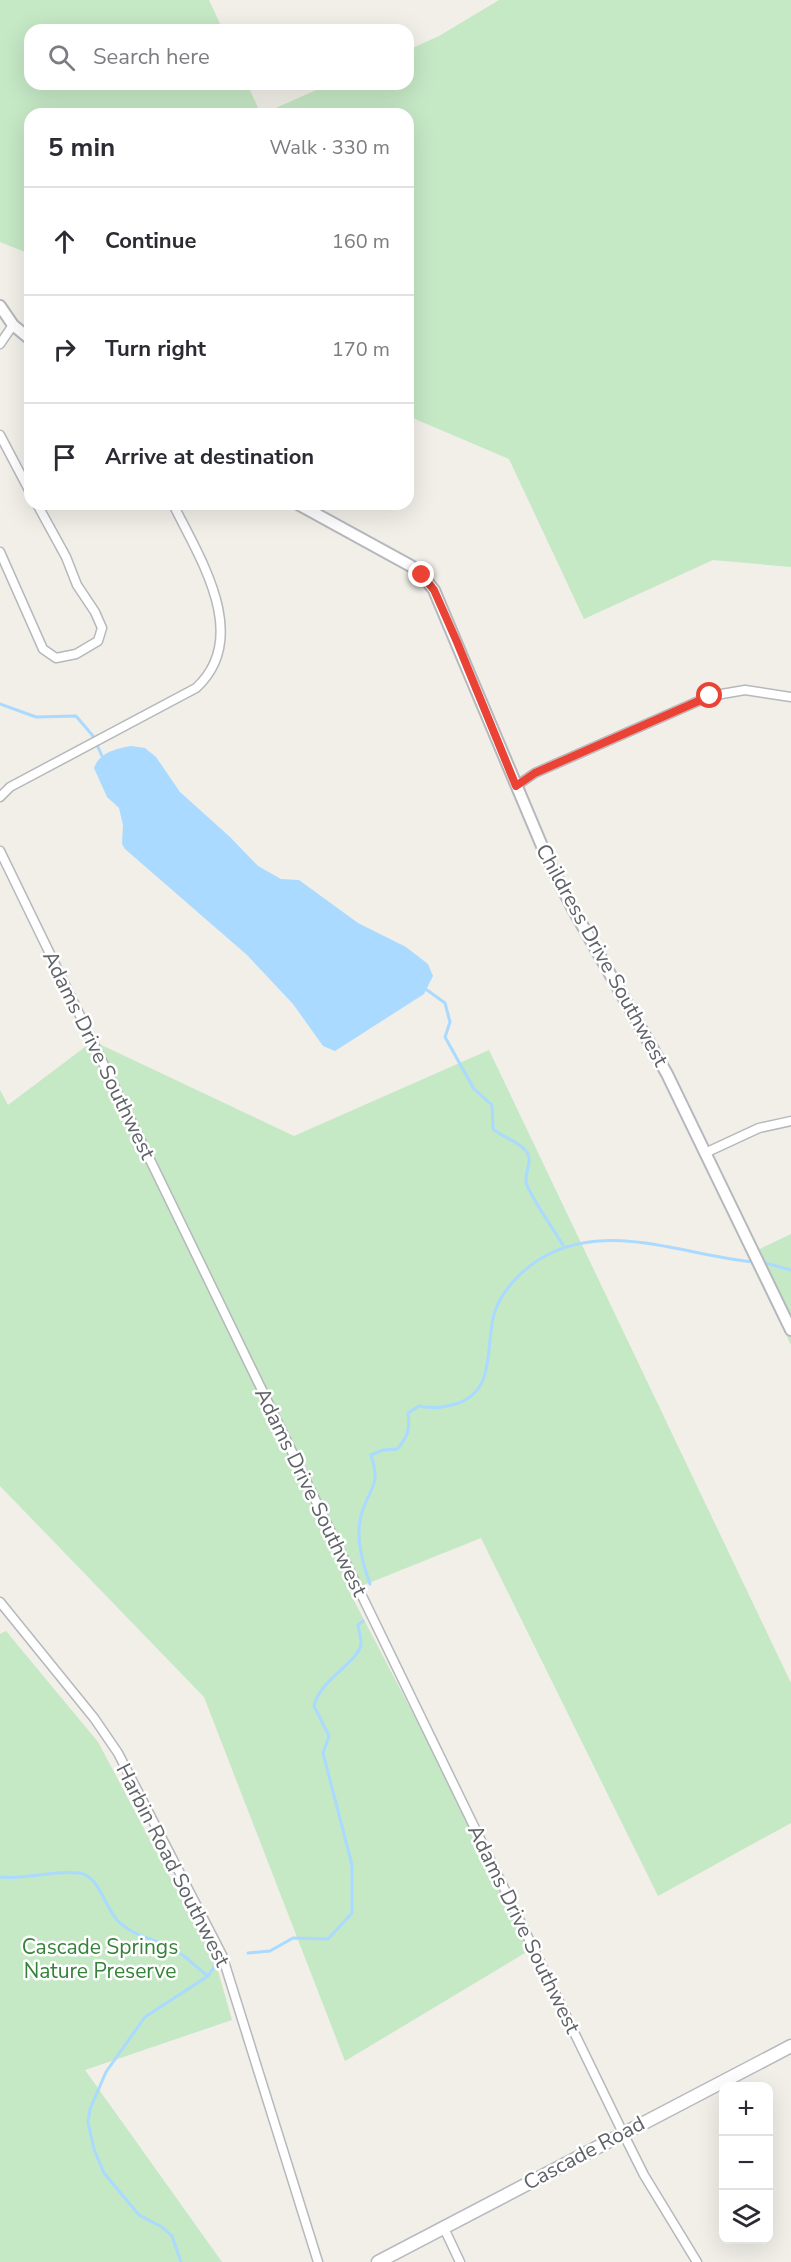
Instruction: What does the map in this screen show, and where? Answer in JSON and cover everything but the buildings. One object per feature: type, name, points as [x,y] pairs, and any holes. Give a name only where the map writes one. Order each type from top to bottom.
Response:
[{"type":"main road","name":"Cascade Road","points":[[378,2262],[791,2046]]},
{"type":"street","points":[[0,306],[14,325],[24,334]]},
{"type":"street","points":[[0,344],[14,325]]},
{"type":"street","points":[[0,435],[24,481]]},
{"type":"street","points":[[1,558],[44,650],[56,658],[76,654],[98,641],[102,628],[95,612],[77,585],[66,557],[40,510]]},
{"type":"street","points":[[0,797],[10,787],[196,688],[209,677],[217,661],[220,642],[218,603],[213,584],[176,510]]},
{"type":"street","name":"Childress Drive Southwest","points":[[308,510],[422,575],[434,590],[516,786],[573,909],[667,1074],[791,1330]]},
{"type":"street","points":[[516,786],[535,773],[710,696],[745,690],[791,697]]},
{"type":"street","name":"Adams Drive Southwest","points":[[0,851],[623,2133],[644,2175],[697,2262]]},
{"type":"street","points":[[705,1153],[759,1128],[791,1120]]},
{"type":"street","name":"Harbin Road Southwest","points":[[0,1602],[94,1718],[118,1753],[222,1955],[318,2262]]},
{"type":"street","points":[[443,2226],[460,2262]]},
{"type":"green space","points":[[0,0],[209,0],[220,24],[24,24],[24,90],[250,90],[258,108],[24,108],[24,252],[0,242]]},
{"type":"green space","points":[[499,0],[791,0],[791,567],[713,560],[584,619],[509,459],[414,419],[414,108],[276,108],[316,90],[414,90],[414,47],[439,36]]},
{"type":"green space","points":[[93,1041],[294,1136],[489,1050],[791,1683],[791,1823],[658,1896],[481,1538],[349,1591],[535,1947],[345,2061],[204,1697],[0,1486],[0,1090],[8,1105]]},
{"type":"green space","points":[[791,1234],[791,1345],[747,1255]]},
{"type":"green space","name":"Cascade Springs Nature Preserve","points":[[6,1631],[98,1742],[216,1964],[232,2020],[85,2070],[222,2262],[0,2262],[0,1634]]},
{"type":"water","points":[[131,746],[145,748],[156,757],[180,792],[258,866],[281,879],[299,880],[358,923],[406,947],[428,964],[433,976],[424,994],[335,1051],[323,1046],[293,1004],[247,955],[125,849],[122,844],[123,825],[119,808],[107,797],[94,768],[104,755]]},
{"type":"waterway","points":[[0,704],[36,717],[76,716],[93,736],[102,756]]},
{"type":"waterway","points":[[427,990],[445,1003],[450,1022],[445,1037],[474,1089],[492,1105],[493,1129],[518,1144],[528,1154],[526,1182],[564,1247]]},
{"type":"waterway","points":[[370,1584],[362,1559],[359,1524],[375,1481],[371,1455],[383,1450],[397,1449],[404,1441],[407,1432],[408,1413],[419,1406],[433,1408],[455,1404],[469,1398],[478,1389],[487,1366],[495,1311],[504,1293],[534,1263],[551,1253],[576,1245],[601,1241],[652,1244],[754,1262]]},
{"type":"waterway","points":[[761,1262],[791,1270]]},
{"type":"waterway","points":[[248,1953],[270,1951],[293,1938],[328,1939],[352,1913],[352,1865],[323,1753],[329,1736],[314,1706],[324,1687],[359,1651],[361,1644],[358,1625],[363,1621]]},
{"type":"waterway","points":[[0,1877],[69,1872],[86,1875],[92,1879],[113,1915],[124,1926],[175,1950],[208,1976]]},
{"type":"waterway","points":[[181,2262],[172,2236],[162,2227],[139,2215],[104,2173],[94,2149],[88,2122],[90,2109],[106,2072],[145,2017],[208,1976],[217,1962]]},
{"type":"route","points":[[422,575],[434,590],[516,786],[535,773],[710,696]]}]
